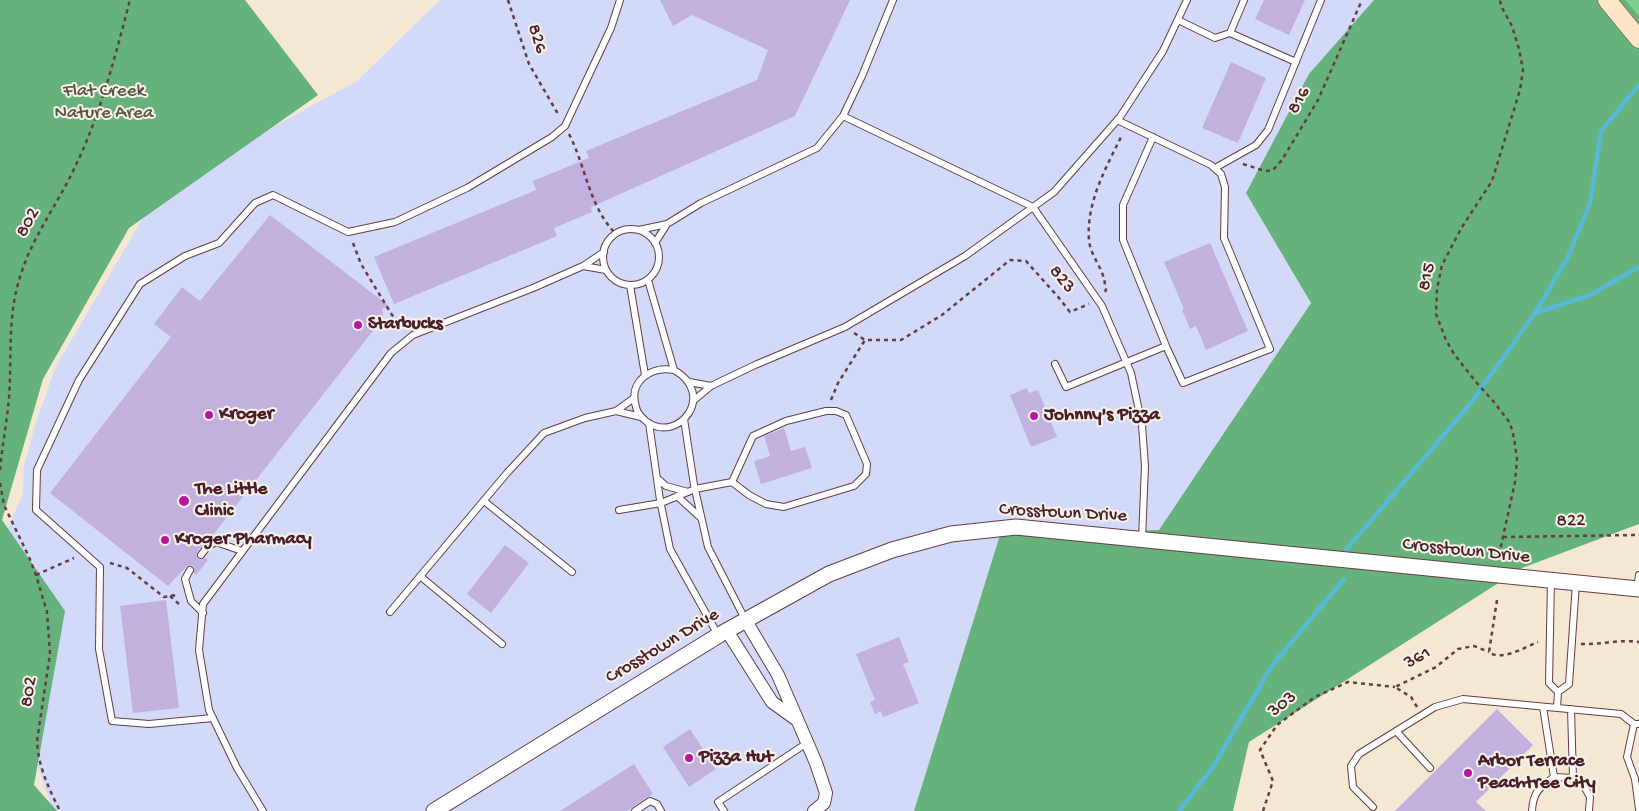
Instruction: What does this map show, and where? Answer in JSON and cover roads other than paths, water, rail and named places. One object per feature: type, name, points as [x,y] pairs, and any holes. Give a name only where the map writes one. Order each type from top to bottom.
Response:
[{"type":"main road","points":[[1608,0],[1639,39]]},
{"type":"street","name":"Crosstown Drive","points":[[434,811],[723,633],[829,574],[892,550],[951,534],[1016,528],[1576,583],[1638,584]]},
{"type":"street","points":[[746,621],[778,675],[816,764],[826,793],[824,803],[814,811]]},
{"type":"street","points":[[723,633],[772,702],[797,720]]},
{"type":"lane","points":[[213,718],[149,724],[112,721],[99,649],[100,567],[36,510],[37,470],[79,380],[140,284],[185,256],[220,243],[255,203],[273,195],[348,232],[395,222],[467,188],[552,136],[565,126],[611,28],[620,0]]},
{"type":"lane","points":[[639,230],[656,243],[659,259],[658,267],[648,280],[639,284],[620,283],[612,278],[606,270],[604,261],[606,244],[616,234],[631,229],[639,230],[667,224],[701,203],[817,148],[843,116],[862,76],[893,0]]},
{"type":"lane","points":[[693,402],[711,386],[845,327],[965,256],[1054,192],[1117,120],[1164,51],[1187,0]]},
{"type":"lane","points":[[1230,33],[1244,0]]},
{"type":"lane","points":[[1215,168],[1256,145],[1268,130],[1321,0]]},
{"type":"lane","points":[[1178,20],[1215,38],[1230,33],[1296,62]]},
{"type":"lane","points":[[843,116],[1033,207],[1102,306],[1131,373],[1142,425],[1145,466],[1142,539]]},
{"type":"lane","points":[[1117,120],[1153,136],[1211,165],[1221,174],[1225,187],[1224,238],[1270,349],[1183,383],[1123,240],[1123,205],[1153,136]]},
{"type":"lane","points":[[656,243],[667,224]]},
{"type":"lane","points":[[263,811],[237,768],[209,710],[199,650],[204,604],[391,353],[413,335],[533,288],[583,266],[604,252]]},
{"type":"lane","points":[[583,266],[606,270]]},
{"type":"lane","points":[[648,280],[674,370]]},
{"type":"lane","points":[[630,285],[646,375]]},
{"type":"lane","points":[[1055,364],[1066,387],[1125,361],[1166,346]]},
{"type":"lane","points":[[664,368],[674,370],[689,382],[693,402],[690,411],[677,424],[658,427],[649,423],[637,412],[634,398],[635,389],[639,381],[654,370],[664,368]]},
{"type":"lane","points":[[689,382],[711,386]]},
{"type":"lane","points":[[390,612],[484,500],[544,433],[585,418],[616,411],[634,398]]},
{"type":"lane","points":[[616,411],[641,417]]},
{"type":"lane","points":[[619,510],[661,502],[691,491],[732,482],[749,495],[766,504],[784,506],[854,486],[866,474],[867,464],[846,415],[836,411],[826,411],[786,421],[753,436],[732,482]]},
{"type":"lane","points":[[684,419],[691,491],[702,519],[708,546],[746,621]]},
{"type":"lane","points":[[649,423],[670,550],[723,633]]},
{"type":"lane","points":[[657,478],[666,486],[691,491]]},
{"type":"lane","points":[[677,496],[702,519]]},
{"type":"lane","points":[[484,500],[572,572]]},
{"type":"lane","points":[[201,555],[216,542],[242,551]]},
{"type":"lane","points":[[190,570],[185,579],[191,601],[203,613]]},
{"type":"lane","points":[[420,576],[502,644]]},
{"type":"lane","points":[[1551,580],[1548,683],[1558,692]]},
{"type":"lane","points":[[1558,692],[1569,684],[1576,583]]},
{"type":"lane","points":[[1557,708],[1558,692]]},
{"type":"lane","points":[[1373,807],[1353,787],[1351,766],[1359,754],[1435,707],[1463,698],[1620,714],[1636,724],[1627,757],[1635,779],[1639,809]]},
{"type":"lane","points":[[1543,706],[1554,777]]},
{"type":"lane","points":[[1571,709],[1572,778]]},
{"type":"lane","points":[[1396,731],[1430,768]]},
{"type":"lane","points":[[724,811],[718,802],[807,743]]},
{"type":"lane","points":[[1532,811],[1532,802],[1537,789],[1554,777],[1580,779],[1590,797],[1589,811]]},
{"type":"lane","points":[[635,811],[650,801],[657,804],[661,811]]},
{"type":"waterway","points":[[1346,550],[1471,403],[1535,313],[1568,257],[1590,203],[1601,131],[1639,85]]},
{"type":"waterway","points":[[1535,313],[1590,295],[1639,267]]},
{"type":"waterway","points":[[1179,811],[1213,767],[1271,667],[1344,579]]},
{"type":"place","name":"Starbucks","points":[[358,325]]},
{"type":"place","name":"Kroger","points":[[209,415]]},
{"type":"place","name":"Johnny's Pizza","points":[[1034,416]]},
{"type":"place","name":"The Little Clinic","points":[[184,501]]},
{"type":"place","name":"Kroger Pharmacy","points":[[165,540]]},
{"type":"place","name":"Pizza Hut","points":[[689,758]]},
{"type":"place","name":"Arbor Terrace Peachtree City","points":[[1468,773]]},
{"type":"park label","name":"Flat Creek Nature Area","points":[[104,103]]}]
